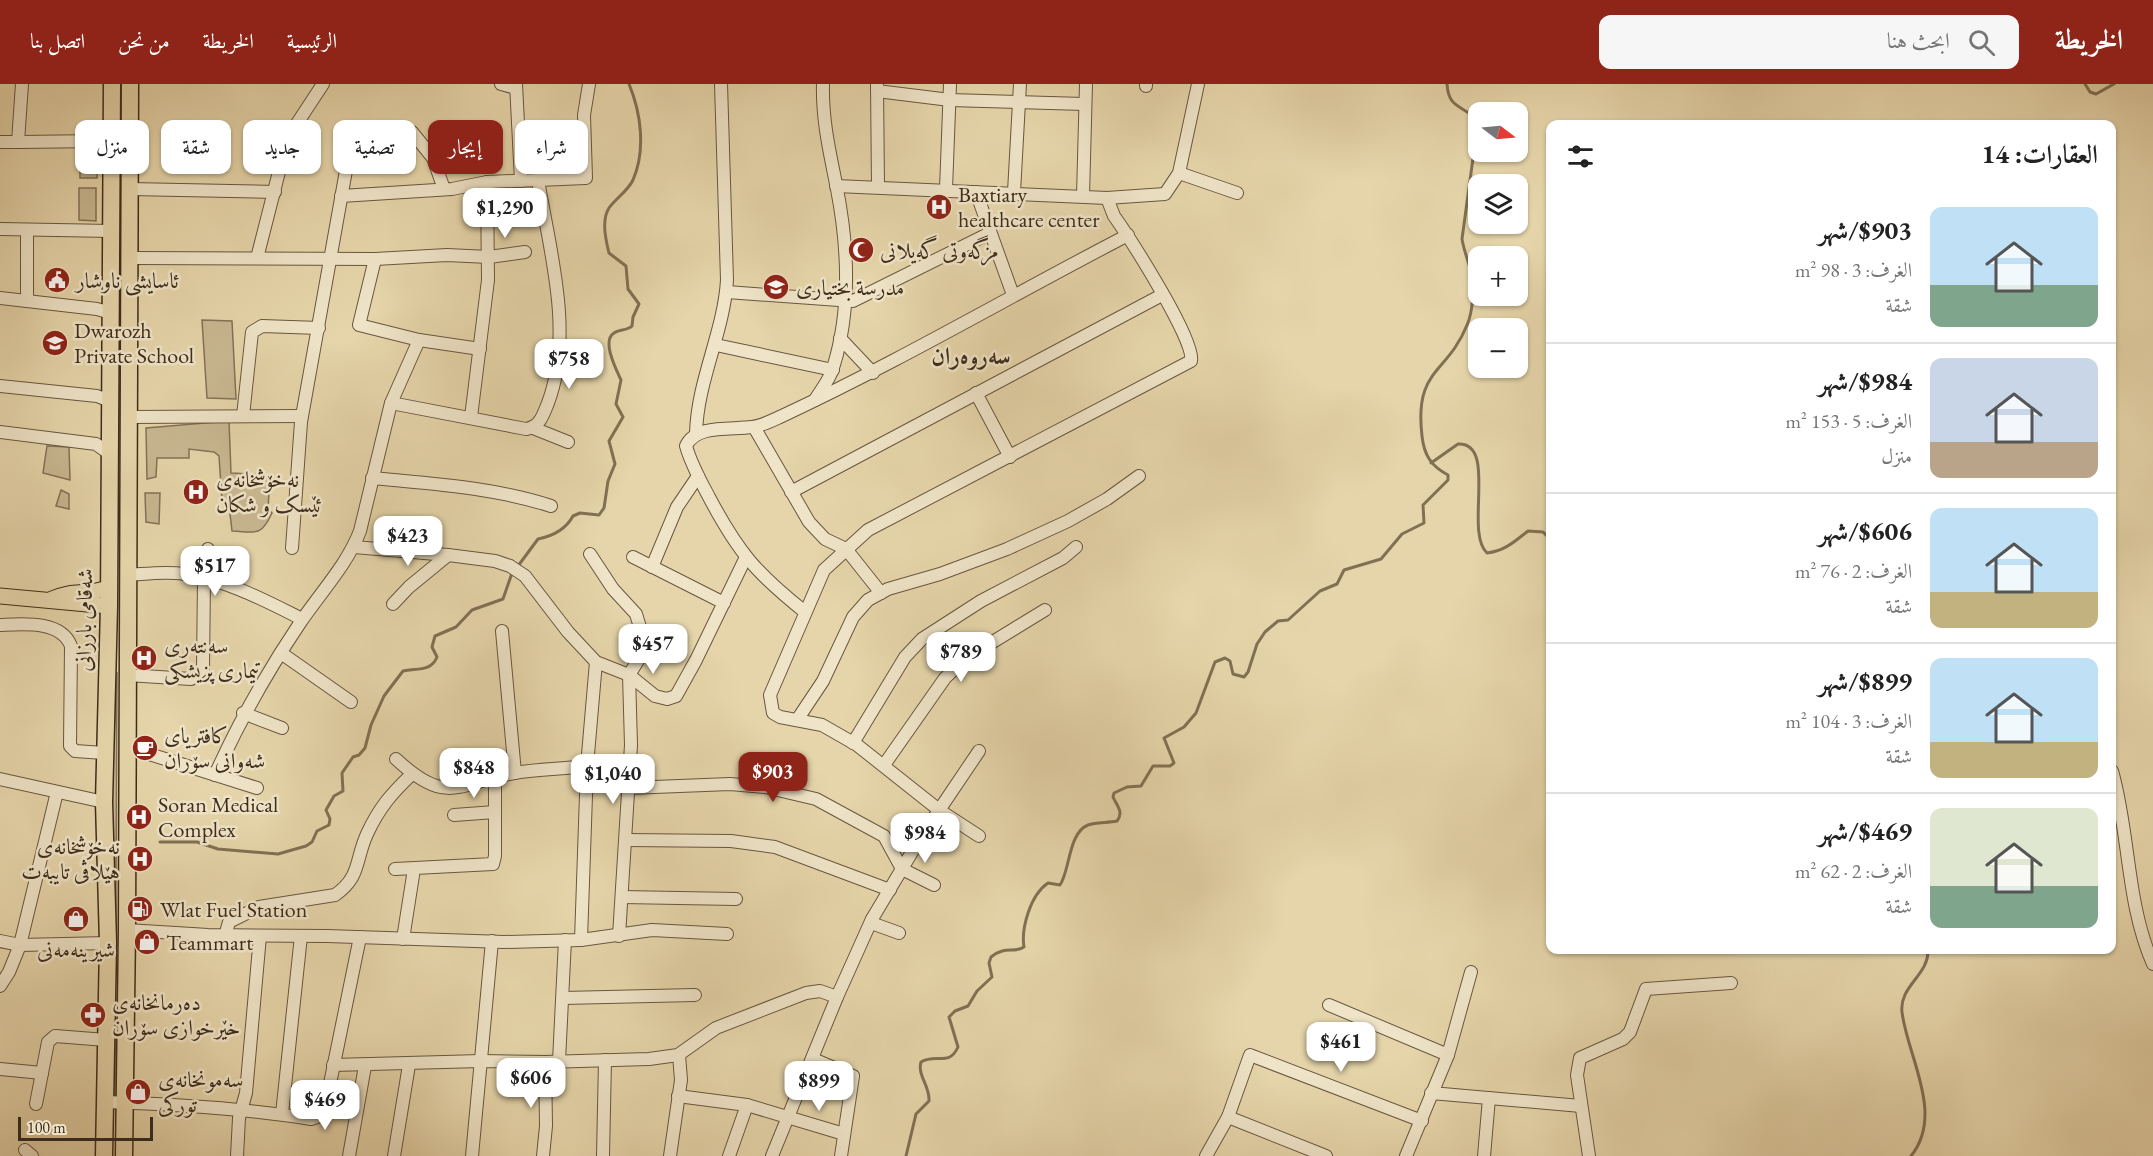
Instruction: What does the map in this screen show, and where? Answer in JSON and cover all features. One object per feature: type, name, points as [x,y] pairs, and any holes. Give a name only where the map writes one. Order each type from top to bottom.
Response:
[{"type":"highway","name":"شەقامی بارزانی","points":[[112,84],[112,120]]},
{"type":"highway","name":"شەقامی بارزانی","points":[[124,1156],[130,84]]},
{"type":"highway","name":"شەقامی بارزانی","points":[[104,1156],[108,943],[104,802],[109,606],[107,510],[110,454],[112,174]]},
{"type":"highway","points":[[107,510],[128,510]]},
{"type":"highway","points":[[106,665],[127,670]]},
{"type":"main road","points":[[52,599],[63,593],[95,593],[108,588]]},
{"type":"main road","points":[[0,596],[109,606]]},
{"type":"street","points":[[18,142],[22,84]]},
{"type":"street","points":[[258,258],[282,160],[296,125],[323,84]]},
{"type":"street","points":[[501,84],[516,86],[521,181]]},
{"type":"street","points":[[341,196],[444,189],[487,182],[586,178],[584,115],[589,84]]},
{"type":"street","points":[[721,84],[727,292],[716,345],[700,401],[696,434],[686,446],[698,476],[726,530],[745,559],[768,583],[805,612]]},
{"type":"street","points":[[815,400],[832,370],[840,338],[846,264],[836,186],[824,137],[823,84]]},
{"type":"street","points":[[946,189],[950,84]]},
{"type":"street","points":[[1014,192],[1020,84]]},
{"type":"street","points":[[1083,196],[1086,84]]},
{"type":"street","points":[[836,186],[1014,192],[1107,198],[1165,194],[1179,173],[1198,84]]},
{"type":"street","points":[[878,186],[877,88],[950,100],[1084,104]]},
{"type":"street","points":[[416,137],[434,158],[444,189]]},
{"type":"street","points":[[0,142],[75,141]]},
{"type":"street","points":[[1179,173],[1236,193]]},
{"type":"street","points":[[292,548],[302,416],[345,174]]},
{"type":"street","points":[[533,428],[539,423],[546,407],[560,363],[557,308],[538,180]]},
{"type":"street","points":[[471,417],[489,257],[487,182]]},
{"type":"street","points":[[130,189],[274,192]]},
{"type":"street","points":[[976,192],[1013,295]]},
{"type":"street","points":[[979,836],[939,810],[853,743],[822,725],[780,717],[773,713],[770,695],[824,570],[868,530],[893,515],[1010,458],[1191,361],[1193,357],[1184,334],[1128,235],[1114,216],[1107,198]]},
{"type":"street","points":[[0,229],[112,231]]},
{"type":"street","points":[[27,230],[27,301]]},
{"type":"street","points":[[727,292],[854,301],[990,233]]},
{"type":"street","points":[[696,434],[754,427],[815,400],[873,373],[1013,295],[1128,235]]},
{"type":"street","points":[[130,258],[375,259],[447,255],[489,257],[525,252]]},
{"type":"street","points":[[375,259],[359,325],[418,340],[480,348]]},
{"type":"street","points":[[791,492],[1162,295]]},
{"type":"street","points":[[0,298],[98,309],[111,313]]},
{"type":"street","points":[[243,416],[252,332],[262,326],[319,328]]},
{"type":"street","points":[[840,338],[873,373]]},
{"type":"street","points":[[215,775],[243,713],[302,619],[354,547],[360,531],[391,403],[418,340]]},
{"type":"street","points":[[716,345],[832,370]]},
{"type":"street","points":[[0,386],[97,396],[110,401]]},
{"type":"street","points":[[976,393],[1010,458]]},
{"type":"street","points":[[391,403],[533,428],[568,442]]},
{"type":"street","points":[[129,417],[302,416]]},
{"type":"street","points":[[754,427],[809,522],[825,539],[846,549],[881,592]]},
{"type":"street","points":[[0,432],[96,444],[110,454]]},
{"type":"street","points":[[652,567],[677,507],[698,476]]},
{"type":"street","points":[[797,720],[823,681],[853,616],[868,600],[881,592],[1017,544],[1068,521],[1107,499],[1139,476]]},
{"type":"street","points":[[372,478],[467,486],[501,492],[551,506]]},
{"type":"street","points":[[354,547],[448,555],[495,561],[510,566],[525,576],[568,632],[596,662],[629,675],[655,696],[667,699],[676,696],[745,559]]},
{"type":"street","points":[[853,743],[894,673],[922,639],[981,601],[1057,561],[1076,547]]},
{"type":"street","points":[[127,670],[191,680],[202,669],[204,578],[213,564],[208,549]]},
{"type":"street","points":[[590,554],[641,625],[643,637],[640,657],[629,675],[629,788],[619,936]]},
{"type":"street","points":[[393,604],[409,587],[448,555]]},
{"type":"street","points":[[633,557],[724,603]]},
{"type":"street","points":[[128,575],[182,573],[204,578],[260,599],[302,619]]},
{"type":"street","points":[[884,765],[945,678],[965,659],[1045,610]]},
{"type":"street","points":[[0,625],[38,626],[61,631],[67,637],[71,646],[70,746],[75,751],[105,753]]},
{"type":"street","points":[[502,632],[514,773]]},
{"type":"street","points":[[282,653],[351,702]]},
{"type":"street","points":[[581,940],[587,766],[596,662]]},
{"type":"street","points":[[243,713],[282,728]]},
{"type":"street","points":[[127,747],[256,788]]},
{"type":"street","points":[[772,1156],[837,997],[872,919],[939,810],[979,752]]},
{"type":"street","points":[[396,759],[412,774],[430,783],[453,789],[514,773],[587,766]]},
{"type":"street","points":[[225,936],[229,922],[250,910],[335,895],[345,888],[354,877],[366,836],[385,800],[412,774]]},
{"type":"street","points":[[395,869],[488,867],[493,864],[495,777]]},
{"type":"street","points":[[0,779],[104,802]]},
{"type":"street","points":[[629,788],[730,784],[795,792],[816,799],[885,836],[902,869],[934,885]]},
{"type":"street","points":[[0,986],[9,972],[20,945],[57,792]]},
{"type":"street","points":[[2116,795],[2135,907],[2144,944],[2153,964]]},
{"type":"street","points":[[454,815],[495,812]]},
{"type":"street","points":[[626,840],[731,841],[775,847],[890,890]]},
{"type":"street","points":[[404,939],[414,869]]},
{"type":"street","points":[[622,897],[736,899]]},
{"type":"street","points":[[872,919],[874,924],[898,933]]},
{"type":"street","points":[[127,930],[225,936],[492,941],[581,940],[652,930],[727,934]]},
{"type":"street","points":[[237,1156],[242,1108],[246,1093],[260,936]]},
{"type":"street","points":[[282,1114],[301,936]]},
{"type":"street","points":[[105,1102],[242,1108],[311,1119],[320,1116],[325,1108],[360,937]]},
{"type":"street","points":[[559,1061],[565,940]]},
{"type":"street","points":[[0,941],[20,945],[108,943]]},
{"type":"street","points":[[472,1156],[492,941]]},
{"type":"street","points":[[1406,1156],[1448,1054],[1471,972]]},
{"type":"street","points":[[1589,1156],[1576,1065],[1580,1058],[1586,1053],[1623,1039],[1630,1032],[1646,989],[1731,982]]},
{"type":"street","points":[[333,1065],[409,1065],[481,1061],[545,1062],[679,1055],[716,1028],[806,993],[820,991],[837,997]]},
{"type":"street","points":[[563,998],[695,995]]},
{"type":"street","points":[[1329,1005],[1386,1031],[1448,1054]]},
{"type":"street","points":[[36,1104],[48,1042],[55,1036],[106,1040]]},
{"type":"street","points":[[670,1156],[681,1080],[679,1055]]},
{"type":"street","points":[[1206,1156],[1228,1117],[1250,1055],[1422,1121]]},
{"type":"street","points":[[813,1059],[853,1076],[841,1156]]},
{"type":"street","points":[[603,1156],[605,1060]]},
{"type":"street","points":[[543,1156],[545,1062]]},
{"type":"street","points":[[394,1156],[409,1065]]},
{"type":"street","points":[[349,1156],[365,1066]]},
{"type":"street","points":[[0,1070],[42,1073]]},
{"type":"street","points":[[1431,1094],[1581,1106]]},
{"type":"street","points":[[678,1096],[713,1098],[747,1105],[844,1134]]},
{"type":"street","points":[[1484,1156],[1489,1098]]},
{"type":"street","points":[[729,1156],[747,1105]]},
{"type":"street","points":[[1228,1117],[1326,1156]]},
{"type":"shaded area","points":[[118,84],[122,84],[122,120],[118,120]]},
{"type":"shaded area","points":[[80,174],[97,174],[97,178],[80,178]]},
{"type":"shaded area","points":[[118,174],[121,174],[118,497]]},
{"type":"shaded area","points":[[79,188],[96,188],[96,221],[79,220]]},
{"type":"shaded area","points":[[202,320],[232,321],[236,399],[207,398]]},
{"type":"shaded area","points":[[229,421],[231,473],[270,475],[268,509],[272,513],[261,530],[232,531],[229,505],[222,501],[219,456],[214,452],[189,449],[189,458],[157,458],[156,477],[147,479],[146,428]]},
{"type":"shaded area","points":[[47,446],[69,447],[70,480],[43,473]]},
{"type":"shaded area","points":[[61,490],[69,494],[69,509],[56,506]]},
{"type":"shaded area","points":[[145,493],[160,493],[159,524],[146,522]]},
{"type":"shaded area","points":[[117,672],[115,1097],[111,1098],[111,797]]},
{"type":"waterway","points":[[518,566],[538,539],[558,531],[567,525],[573,516],[580,513],[599,515],[604,508],[608,481],[615,464],[609,441],[623,417],[616,404],[621,380],[611,356],[609,342],[614,333],[632,326],[639,304],[628,289],[626,266],[609,253],[605,218],[609,208],[633,180],[640,156],[639,119],[629,84]]},
{"type":"waterway","points":[[906,1156],[916,1114],[929,1101],[928,1090],[920,1067],[921,1062],[951,1057],[954,1053],[958,1047],[949,1017],[955,1011],[968,1006],[977,991],[992,977],[989,963],[991,957],[1001,951],[1024,947],[1024,931],[1032,904],[1048,883],[1060,885],[1073,844],[1081,829],[1091,824],[1117,821],[1120,812],[1113,797],[1114,793],[1127,787],[1141,786],[1153,766],[1170,766],[1174,763],[1164,738],[1184,727],[1196,713],[1215,662],[1225,658],[1230,661],[1233,674],[1244,677],[1248,672],[1257,644],[1265,632],[1278,621],[1288,620],[1320,591],[1337,584],[1344,570],[1381,559],[1402,534],[1424,523],[1423,505],[1448,480],[1448,475],[1437,468],[1427,454],[1422,436],[1421,414],[1427,384],[1459,341],[1471,314],[1472,275],[1462,239],[1477,129],[1472,115],[1451,100],[1447,84]]},
{"type":"waterway","points":[[2085,84],[2090,92],[2096,94],[2114,84]]},
{"type":"waterway","points":[[1431,463],[1458,444],[1470,447],[1476,457],[1479,472],[1478,527],[1481,542],[1487,553],[1504,548],[1528,531],[1543,532],[1546,535]]},
{"type":"waterway","points":[[160,842],[197,842],[218,849],[278,854],[312,842],[317,831],[329,825],[330,819],[326,810],[334,796],[343,791],[342,773],[353,757],[359,755],[365,748],[371,725],[384,696],[403,671],[427,667],[434,662],[437,657],[432,647],[435,636],[456,627],[472,610],[503,599],[512,573]]},
{"type":"waterway","points":[[1911,1156],[1921,1140],[1925,1122],[1924,1104],[1905,1029],[1902,1003],[1909,988],[1924,967],[1928,954]]},
{"type":"place","name":"Baxtiary healthcare center","points":[[939,207]]},
{"type":"place","name":"مزگەوتی گەیلانی","points":[[861,250]]},
{"type":"place","name":"ئاسایشی ناوشار","points":[[57,280]]},
{"type":"place","name":"مدرسة بختيارى","points":[[776,287]]},
{"type":"place","name":"Dwarozh Private School","points":[[55,343]]},
{"type":"place","name":"نەخۆشخانەی ئێسک و شکان","points":[[196,492]]},
{"type":"place","name":"سەنتەری تیماری پزیشکی","points":[[144,658]]},
{"type":"place","name":"کافتریای شەوانی سۆران","points":[[145,748]]},
{"type":"place","name":"Soran Medical Complex","points":[[139,817]]},
{"type":"place","name":"نەخۆشخانەی هێلاڤی تایبەت","points":[[140,859]]},
{"type":"place","name":"Wlat Fuel Station","points":[[140,909]]},
{"type":"place","name":"شیرینەمەنی","points":[[76,919]]},
{"type":"place","name":"Teammart","points":[[147,942]]},
{"type":"place","name":"دەرمانخانەی خێرخوازی سۆران","points":[[93,1015]]},
{"type":"place","name":"سەمونخانەی تورکی","points":[[138,1092]]},
{"type":"district","name":"سەروەران","points":[[971,355]]}]
